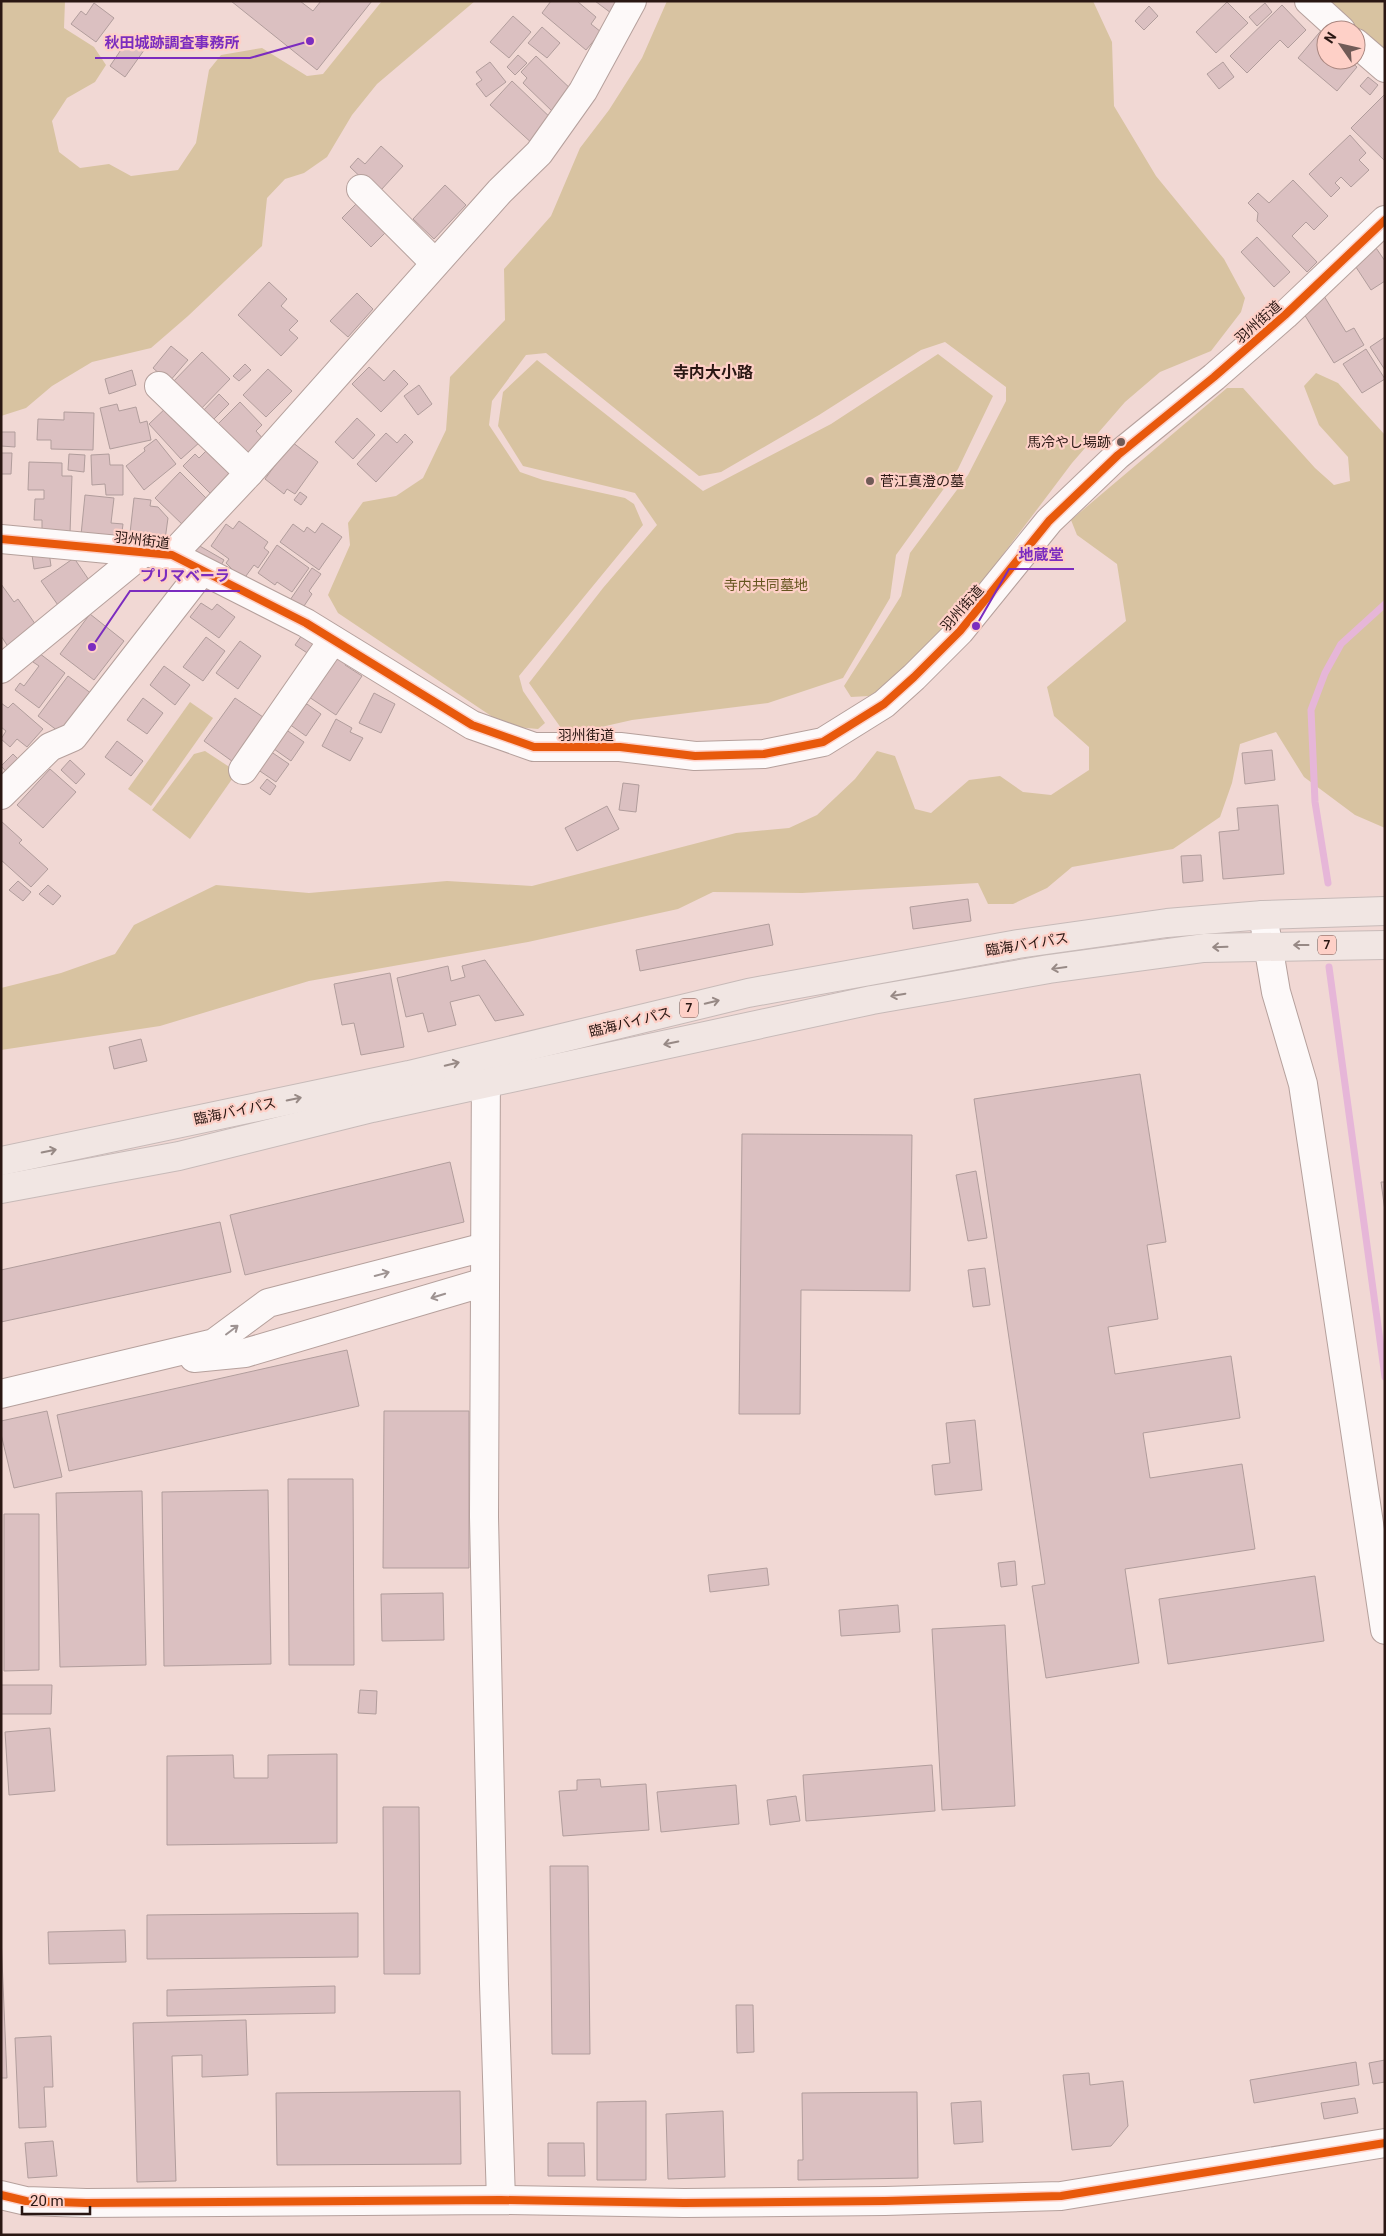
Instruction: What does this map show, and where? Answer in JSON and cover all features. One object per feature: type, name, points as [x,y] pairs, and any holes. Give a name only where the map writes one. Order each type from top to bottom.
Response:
[{"type":"highway","name":"臨海バイパス","points":[[1,1160],[409,1075],[758,991],[1018,944],[1167,923],[1263,915],[1385,911]]},
{"type":"highway","name":"臨海バイパス","points":[[1,1189],[179,1156],[372,1108],[872,1000],[1049,969],[1185,950],[1268,945],[1385,945]]},
{"type":"street","points":[[172,555],[249,473],[500,191],[539,153],[583,91],[632,1]]},
{"type":"street","points":[[1309,1],[1330,20]]},
{"type":"street","points":[[1366,52],[1385,68]]},
{"type":"street","points":[[361,189],[435,264]]},
{"type":"street","name":"羽州街道","points":[[1,540],[145,551],[172,555],[306,623],[472,726],[534,747],[620,747],[705,756],[764,754],[823,742],[884,704],[914,677],[966,623],[1049,521],[1111,461],[1214,377],[1285,315],[1385,220]]},
{"type":"street","points":[[159,386],[249,473]]},
{"type":"street","points":[[1,669],[145,551]]},
{"type":"street","points":[[1,796],[50,748],[73,736],[202,570]]},
{"type":"street","points":[[243,770],[333,640]]},
{"type":"street","points":[[1263,915],[1276,992],[1303,1084],[1385,1630]]},
{"type":"street","points":[[486,1055],[484,1527],[494,1984],[501,2200]]},
{"type":"street","points":[[1,1394],[214,1343],[268,1304],[485,1247]]},
{"type":"street","points":[[1,1402],[191,1358],[245,1353],[485,1282]]},
{"type":"street","points":[[1,2195],[26,2201],[86,2203],[501,2200],[703,2203],[1061,2196],[1385,2143]]},
{"type":"green space","points":[[1,1],[65,1],[64,28],[94,47],[106,65],[95,82],[67,98],[52,121],[59,152],[80,168],[109,164],[131,176],[178,170],[196,143],[209,70],[221,55],[262,48],[307,76],[323,74],[382,1],[475,1],[377,84],[352,115],[327,157],[304,173],[285,179],[267,198],[262,246],[188,316],[151,348],[92,362],[52,386],[26,408],[1,416]]},
{"type":"green space","points":[[667,1],[1093,1],[1112,42],[1114,106],[1156,176],[1224,259],[1245,298],[1241,312],[1211,351],[1160,372],[1125,402],[1072,463],[977,589],[903,677],[869,696],[851,697],[844,686],[901,596],[910,553],[968,475],[1006,401],[1006,387],[945,342],[921,350],[819,415],[721,472],[699,476],[546,353],[526,355],[492,401],[489,425],[520,472],[543,480],[625,498],[634,504],[643,525],[519,676],[523,691],[545,723],[538,729],[506,726],[338,613],[328,595],[350,545],[348,523],[363,502],[396,496],[423,478],[446,430],[450,377],[505,320],[504,269],[551,216],[580,148],[609,110],[642,58]]},
{"type":"green space","points":[[1322,1],[1385,1],[1385,55],[1366,39],[1366,20],[1344,20]]},
{"type":"green space","name":"寺内共同墓地","points":[[938,354],[993,396],[958,469],[896,555],[890,598],[843,678],[768,703],[632,720],[566,735],[529,683],[603,588],[657,525],[635,493],[523,466],[498,426],[503,392],[537,360],[703,491],[831,424]]},
{"type":"green space","points":[[1316,373],[1338,383],[1385,435],[1385,828],[1355,815],[1304,777],[1276,732],[1240,744],[1232,783],[1220,817],[1173,849],[1072,867],[1047,888],[1013,904],[988,904],[978,883],[802,893],[713,892],[678,909],[528,942],[309,981],[160,1026],[1,1050],[1,988],[61,973],[115,954],[134,925],[216,885],[309,893],[447,881],[532,886],[736,833],[789,828],[817,815],[855,779],[877,751],[895,756],[915,809],[931,813],[969,780],[1000,776],[1023,792],[1051,795],[1089,770],[1089,747],[1054,716],[1047,687],[1126,621],[1117,564],[1077,535],[1071,520],[1227,388],[1243,388],[1315,468],[1334,485],[1350,481],[1348,457],[1319,425],[1304,386]]},
{"type":"green space","points":[[190,702],[213,718],[151,806],[128,789]]},
{"type":"green space","points":[[205,751],[237,772],[190,839],[152,810],[194,754]]},
{"type":"building","points":[[231,1],[300,1],[313,11],[321,1],[372,1],[317,70]]},
{"type":"building","points":[[551,1],[577,1],[596,17],[591,24],[601,32],[586,50],[542,13]]},
{"type":"building","points":[[595,1],[620,1],[611,13]]},
{"type":"building","points":[[1227,2],[1248,23],[1216,53],[1196,32]]},
{"type":"building","points":[[94,3],[114,18],[96,42],[71,24],[81,11],[86,15]]},
{"type":"building","points":[[1265,3],[1272,12],[1257,26],[1249,17]]},
{"type":"building","points":[[1282,5],[1306,30],[1288,48],[1280,40],[1247,73],[1230,56]]},
{"type":"building","points":[[1149,6],[1158,16],[1144,30],[1135,21]]},
{"type":"building","points":[[513,16],[531,32],[509,58],[490,42]]},
{"type":"building","points":[[542,27],[560,43],[547,58],[528,43]]},
{"type":"building","points":[[131,35],[147,46],[125,77],[110,66]]},
{"type":"building","points":[[1316,37],[1316,70],[1354,70],[1337,91],[1298,58]]},
{"type":"building","points":[[518,55],[527,63],[515,75],[507,67]]},
{"type":"building","points":[[536,56],[574,92],[554,113],[523,83],[527,78],[521,72]]},
{"type":"building","points":[[490,62],[506,82],[486,97],[476,84],[482,80],[476,72]]},
{"type":"building","points":[[1223,62],[1234,77],[1219,89],[1207,74]]},
{"type":"building","points":[[1368,77],[1378,85],[1370,95],[1360,86]]},
{"type":"building","points":[[512,81],[555,122],[534,145],[490,105]]},
{"type":"building","points":[[1385,94],[1385,161],[1351,128]]},
{"type":"building","points":[[1350,135],[1366,153],[1359,160],[1369,170],[1351,187],[1341,177],[1335,183],[1340,188],[1331,197],[1309,174]]},
{"type":"building","points":[[381,146],[403,166],[381,190],[369,185],[350,167],[358,158],[365,164]]},
{"type":"building","points":[[1293,180],[1328,216],[1314,230],[1306,222],[1292,236],[1317,262],[1307,272],[1257,221],[1258,213],[1248,203],[1258,193],[1269,203]]},
{"type":"building","points":[[445,185],[466,205],[434,239],[413,219]]},
{"type":"building","points":[[360,200],[389,229],[371,247],[342,218]]},
{"type":"building","points":[[1257,237],[1290,272],[1274,287],[1241,252]]},
{"type":"building","points":[[1374,245],[1385,261],[1385,281],[1371,290],[1352,261]]},
{"type":"building","points":[[269,282],[287,299],[281,306],[298,321],[289,330],[298,338],[281,356],[238,315]]},
{"type":"building","points":[[357,293],[373,309],[348,337],[330,321]]},
{"type":"building","points":[[1324,296],[1346,332],[1354,328],[1364,345],[1334,363],[1301,309]]},
{"type":"building","points":[[1385,337],[1385,370],[1370,347]]},
{"type":"building","points":[[171,346],[188,360],[169,382],[153,368]]},
{"type":"building","points":[[1366,349],[1385,379],[1362,393],[1343,364]]},
{"type":"building","points":[[202,352],[230,379],[197,413],[169,386]]},
{"type":"building","points":[[245,364],[251,370],[239,381],[233,376]]},
{"type":"building","points":[[369,367],[384,381],[394,370],[408,384],[381,412],[352,384]]},
{"type":"building","points":[[268,369],[292,391],[266,417],[243,395]]},
{"type":"building","points":[[132,370],[136,385],[109,394],[105,379]]},
{"type":"building","points":[[419,385],[432,404],[418,415],[404,396]]},
{"type":"building","points":[[219,394],[229,404],[210,423],[201,413]]},
{"type":"building","points":[[240,402],[262,425],[256,431],[266,442],[247,461],[214,428]]},
{"type":"building","points":[[117,404],[119,411],[136,407],[140,423],[147,421],[151,440],[110,449],[100,408]]},
{"type":"building","points":[[168,406],[200,442],[181,459],[149,424]]},
{"type":"building","points":[[64,412],[94,413],[93,450],[51,449],[51,440],[37,440],[38,419],[64,420]]},
{"type":"building","points":[[357,418],[375,435],[353,459],[335,442]]},
{"type":"building","points":[[1,432],[15,432],[15,447],[1,446]]},
{"type":"building","points":[[386,433],[397,443],[405,434],[413,442],[376,482],[357,464]]},
{"type":"building","points":[[156,439],[176,464],[144,490],[126,466],[145,451],[144,448]]},
{"type":"building","points":[[292,442],[318,462],[295,494],[287,489],[284,494],[265,479]]},
{"type":"building","points":[[211,446],[234,470],[215,498],[183,466],[195,454],[199,458]]},
{"type":"building","points":[[1,453],[12,453],[11,474],[1,474]]},
{"type":"building","points":[[69,454],[85,455],[84,472],[68,470]]},
{"type":"building","points":[[109,454],[110,465],[123,465],[123,495],[106,495],[105,484],[92,485],[91,455]]},
{"type":"building","points":[[29,462],[62,463],[62,476],[72,476],[70,533],[42,532],[42,520],[34,520],[35,499],[44,499],[44,490],[28,490]]},
{"type":"building","points":[[180,472],[211,503],[186,528],[155,498]]},
{"type":"building","points":[[300,492],[307,497],[301,505],[294,500]]},
{"type":"building","points":[[85,495],[114,498],[111,523],[123,524],[121,540],[81,535]]},
{"type":"building","points":[[134,498],[151,500],[150,506],[158,507],[168,518],[164,547],[129,542]]},
{"type":"building","points":[[239,521],[268,542],[264,548],[269,552],[258,568],[254,565],[243,580],[226,563],[229,559],[211,546],[226,524],[233,529]]},
{"type":"building","points":[[322,523],[342,537],[319,570],[280,542],[293,524],[304,532],[307,527],[315,533]]},
{"type":"building","points":[[198,545],[224,560],[219,569],[193,554]]},
{"type":"building","points":[[277,545],[309,568],[292,592],[277,582],[275,585],[258,573]]},
{"type":"building","points":[[49,552],[51,566],[34,569],[32,555]]},
{"type":"building","points":[[74,558],[93,586],[60,608],[41,581]]},
{"type":"building","points":[[312,568],[321,574],[309,591],[312,594],[300,612],[288,603]]},
{"type":"building","points":[[1,584],[14,602],[18,599],[40,631],[11,651],[1,636]]},
{"type":"building","points":[[201,603],[212,610],[217,604],[235,617],[219,638],[190,617]]},
{"type":"building","points":[[90,614],[124,641],[94,680],[60,654]]},
{"type":"building","points":[[304,632],[323,645],[315,658],[295,645]]},
{"type":"building","points":[[206,637],[225,651],[203,681],[183,667]]},
{"type":"building","points":[[240,641],[261,656],[238,689],[216,673]]},
{"type":"building","points":[[334,651],[348,660],[345,665],[362,676],[336,715],[306,695]]},
{"type":"building","points":[[39,653],[65,673],[39,708],[15,690],[20,683],[24,686],[39,666],[33,662]]},
{"type":"building","points":[[164,666],[190,685],[175,705],[150,685]]},
{"type":"building","points":[[68,676],[92,694],[62,734],[38,716]]},
{"type":"building","points":[[374,693],[395,704],[381,733],[359,723]]},
{"type":"building","points":[[143,698],[163,713],[147,734],[127,720]]},
{"type":"building","points":[[235,698],[263,717],[243,745],[247,748],[236,764],[204,741]]},
{"type":"building","points":[[295,700],[304,707],[307,704],[321,714],[306,736],[282,719]]},
{"type":"building","points":[[1,703],[8,708],[13,703],[43,729],[27,747],[17,739],[10,747],[1,739],[6,731],[1,727]]},
{"type":"building","points":[[336,719],[352,728],[350,732],[363,738],[350,761],[322,746]]},
{"type":"building","points":[[279,725],[304,742],[291,761],[267,744]]},
{"type":"building","points":[[117,741],[143,761],[131,776],[105,757]]},
{"type":"building","points":[[264,747],[289,764],[276,782],[251,765]]},
{"type":"building","points":[[1272,750],[1275,780],[1245,784],[1242,753]]},
{"type":"building","points":[[13,754],[24,765],[12,778],[1,766]]},
{"type":"building","points":[[70,760],[85,774],[76,784],[61,770]]},
{"type":"building","points":[[50,769],[76,792],[43,828],[17,805]]},
{"type":"building","points":[[267,779],[276,786],[270,795],[260,788]]},
{"type":"building","points":[[623,783],[639,785],[636,812],[619,810]]},
{"type":"building","points":[[1278,805],[1284,874],[1223,879],[1219,832],[1239,830],[1237,808]]},
{"type":"building","points":[[607,806],[619,829],[577,851],[565,828]]},
{"type":"building","points":[[1,821],[22,840],[19,843],[48,869],[31,887],[1,860]]},
{"type":"building","points":[[1201,855],[1203,881],[1183,883],[1181,856]]},
{"type":"building","points":[[18,881],[31,892],[23,901],[9,890]]},
{"type":"building","points":[[48,885],[61,896],[53,905],[39,894]]},
{"type":"building","points":[[968,899],[971,921],[913,929],[910,907]]},
{"type":"building","points":[[769,924],[773,945],[640,971],[636,950]]},
{"type":"building","points":[[485,960],[524,1015],[495,1021],[479,995],[450,1002],[456,1025],[428,1032],[423,1013],[406,1017],[397,978],[448,966],[451,981],[465,977],[462,966]]},
{"type":"building","points":[[390,973],[404,1047],[361,1055],[354,1023],[342,1025],[334,984]]},
{"type":"building","points":[[141,1039],[147,1061],[114,1069],[109,1047]]},
{"type":"building","points":[[1140,1074],[1166,1242],[1147,1245],[1158,1319],[1108,1327],[1115,1374],[1231,1356],[1240,1418],[1143,1433],[1150,1478],[1242,1464],[1255,1549],[1125,1569],[1139,1663],[1046,1678],[1032,1586],[1045,1584],[974,1099]]},
{"type":"building","points":[[742,1134],[912,1135],[910,1291],[801,1290],[800,1414],[739,1414]]},
{"type":"building","points":[[450,1162],[464,1222],[245,1275],[230,1215]]},
{"type":"building","points":[[976,1171],[987,1238],[968,1241],[956,1175]]},
{"type":"building","points":[[1381,1182],[1385,1182],[1385,1211]]},
{"type":"building","points":[[220,1222],[231,1272],[1,1322],[1,1270]]},
{"type":"building","points":[[985,1268],[990,1305],[973,1307],[968,1270]]},
{"type":"building","points":[[347,1350],[359,1406],[69,1471],[57,1415]]},
{"type":"building","points":[[47,1411],[62,1477],[14,1488],[1,1434],[1,1421]]},
{"type":"building","points":[[384,1411],[469,1411],[469,1568],[383,1568]]},
{"type":"building","points":[[975,1420],[982,1490],[935,1495],[932,1465],[950,1463],[946,1423]]},
{"type":"building","points":[[288,1479],[353,1479],[354,1665],[289,1665]]},
{"type":"building","points":[[268,1490],[271,1664],[164,1666],[162,1492]]},
{"type":"building","points":[[142,1491],[146,1665],[60,1667],[56,1493]]},
{"type":"building","points":[[4,1514],[39,1514],[39,1670],[4,1671]]},
{"type":"building","points":[[1015,1561],[1017,1585],[1001,1587],[998,1563]]},
{"type":"building","points":[[767,1568],[769,1585],[710,1592],[708,1575]]},
{"type":"building","points":[[1315,1576],[1324,1641],[1168,1664],[1159,1599]]},
{"type":"building","points":[[443,1593],[444,1640],[382,1641],[381,1594]]},
{"type":"building","points":[[898,1605],[900,1632],[841,1636],[839,1610]]},
{"type":"building","points":[[1005,1625],[1015,1806],[942,1810],[932,1629]]},
{"type":"building","points":[[1,1685],[52,1685],[51,1714],[1,1714]]},
{"type":"building","points":[[360,1690],[377,1691],[376,1714],[358,1713]]},
{"type":"building","points":[[50,1728],[55,1791],[9,1795],[5,1732]]},
{"type":"building","points":[[337,1754],[337,1843],[167,1845],[167,1756],[233,1755],[234,1778],[268,1778],[268,1755]]},
{"type":"building","points":[[932,1765],[935,1811],[806,1821],[803,1775]]},
{"type":"building","points":[[600,1779],[601,1787],[646,1784],[649,1830],[563,1836],[559,1791],[577,1790],[577,1780]]},
{"type":"building","points":[[736,1785],[739,1824],[661,1832],[657,1792]]},
{"type":"building","points":[[796,1796],[800,1821],[770,1825],[767,1800]]},
{"type":"building","points":[[383,1807],[419,1807],[420,1974],[384,1974]]},
{"type":"building","points":[[550,1866],[588,1866],[590,2054],[552,2054]]},
{"type":"building","points":[[358,1913],[358,1957],[147,1959],[147,1915]]},
{"type":"building","points":[[125,1930],[126,1962],[49,1964],[48,1932]]},
{"type":"building","points":[[1,1936],[7,2078],[1,2078]]},
{"type":"building","points":[[335,1986],[335,2013],[167,2016],[167,1990]]},
{"type":"building","points":[[736,2005],[753,2005],[754,2052],[737,2053]]},
{"type":"building","points":[[246,2020],[248,2075],[202,2077],[202,2055],[172,2056],[176,2181],[137,2182],[133,2023]]},
{"type":"building","points":[[51,2036],[53,2087],[44,2087],[46,2127],[19,2128],[15,2038]]},
{"type":"building","points":[[1385,2060],[1385,2082],[1373,2084],[1369,2063]]},
{"type":"building","points":[[1356,2062],[1359,2085],[1254,2103],[1250,2080]]},
{"type":"building","points":[[1089,2073],[1090,2085],[1123,2081],[1128,2126],[1111,2146],[1072,2150],[1063,2075]]},
{"type":"building","points":[[460,2091],[461,2164],[277,2165],[276,2093]]},
{"type":"building","points":[[917,2092],[918,2178],[798,2180],[798,2160],[803,2160],[802,2093]]},
{"type":"building","points":[[1355,2098],[1358,2113],[1324,2119],[1321,2103]]},
{"type":"building","points":[[646,2101],[646,2180],[597,2180],[597,2102]]},
{"type":"building","points":[[981,2101],[983,2142],[954,2144],[951,2103]]},
{"type":"building","points":[[723,2111],[725,2177],[668,2179],[666,2114]]},
{"type":"building","points":[[53,2141],[57,2176],[28,2178],[25,2143]]},
{"type":"building","points":[[548,2143],[584,2143],[585,2176],[548,2176]]},
{"type":"waterway","points":[[1328,883],[1315,802],[1311,710],[1325,673],[1341,644],[1385,604]]},
{"type":"waterway","points":[[1329,967],[1385,1377]]},
{"type":"cycle path","points":[[1,539],[172,555],[306,623],[472,725],[534,747],[620,747],[695,756],[764,754],[823,742],[884,704],[914,677],[960,631],[1049,521],[1118,455],[1214,377],[1285,315],[1385,220]]},
{"type":"cycle path","points":[[1,2195],[26,2201],[86,2203],[501,2200],[684,2203],[885,2201],[1061,2196],[1385,2143]]},
{"type":"place","name":"秋田城跡調査事務所","points":[[310,41]]},
{"type":"place","name":"馬冷やし場跡","points":[[1121,442]]},
{"type":"place","name":"菅江真澄の墓","points":[[870,481]]},
{"type":"place","name":"地蔵堂","points":[[976,626]]},
{"type":"place","name":"プリマベーラ","points":[[92,647]]},
{"type":"district","name":"寺内大小路","points":[[713,372]]}]
